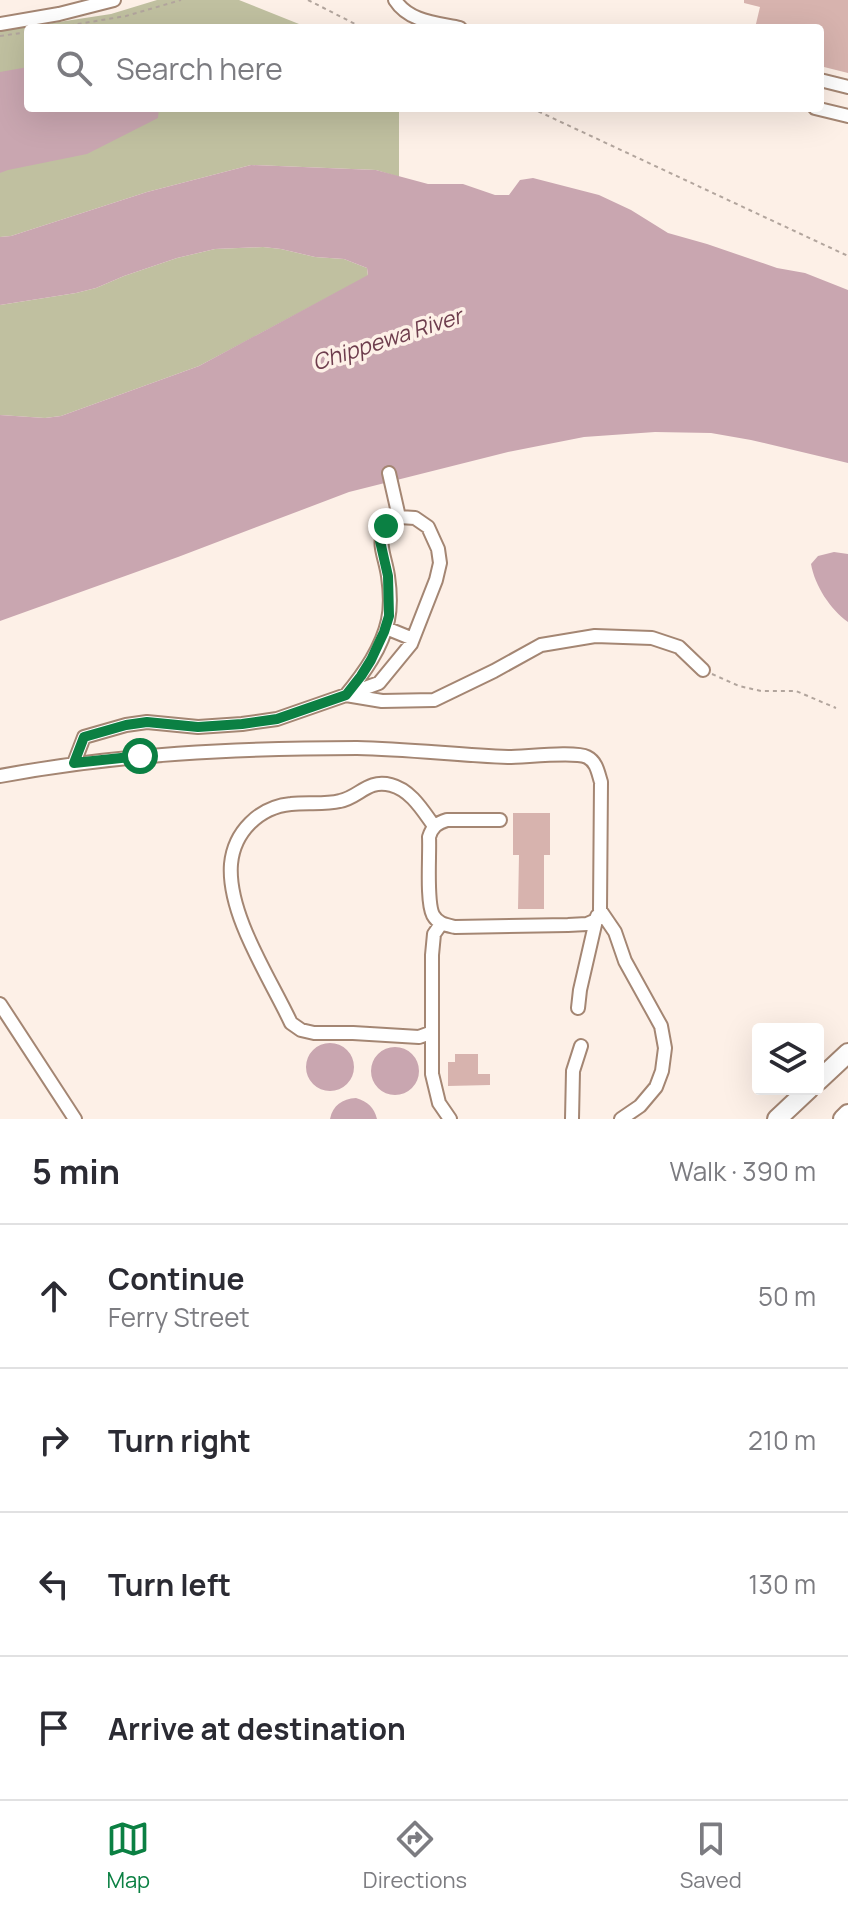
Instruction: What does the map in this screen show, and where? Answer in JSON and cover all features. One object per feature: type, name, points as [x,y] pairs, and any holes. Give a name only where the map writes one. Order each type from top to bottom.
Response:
[{"type":"highway","points":[[824,1075],[848,1053]]},
{"type":"highway","points":[[777,1119],[803,1095]]},
{"type":"highway","points":[[843,1119],[848,1114]]},
{"type":"street","points":[[0,24],[114,0]]},
{"type":"street","points":[[395,0],[415,18],[442,24]]},
{"type":"street","points":[[824,81],[848,87]]},
{"type":"street","points":[[824,110],[848,116]]},
{"type":"street","points":[[389,473],[399,517]]},
{"type":"street","points":[[74,763],[84,737],[126,725],[147,722],[198,727],[277,719],[346,695],[379,683],[411,644],[440,563],[438,549],[428,527],[415,518],[399,517],[386,526],[380,541],[389,588],[389,616],[366,668],[346,695]]},
{"type":"street","points":[[386,628],[413,639]]},
{"type":"street","points":[[346,695],[382,701],[434,700],[541,645],[595,636],[652,638],[679,647],[703,670]]},
{"type":"street","points":[[0,776],[74,763],[140,756],[266,750],[360,748],[513,757],[587,757],[597,766],[601,782],[598,915],[578,1008]]},
{"type":"street","points":[[430,1033],[419,1037],[314,1033],[301,1030],[291,1023],[245,929],[234,899],[231,877],[232,859],[240,835],[250,821],[280,805],[347,800],[369,786],[390,785],[401,788],[418,803],[434,826]]},
{"type":"street","points":[[500,820],[447,820],[431,829],[430,902],[433,915],[441,924],[455,927],[587,924],[598,915]]},
{"type":"street","points":[[598,915],[615,932],[625,961],[661,1026],[665,1048],[656,1087],[640,1106],[621,1119]]},
{"type":"street","points":[[441,924],[434,934],[430,1033],[432,1074],[439,1103],[450,1119]]},
{"type":"street","points":[[0,1004],[75,1119]]},
{"type":"street","points":[[572,1119],[573,1071],[581,1046]]},
{"type":"path","points":[[78,24],[126,16],[181,0]]},
{"type":"path","points":[[308,0],[355,24]]},
{"type":"path","points":[[0,36],[24,33]]},
{"type":"path","points":[[540,112],[848,256]]},
{"type":"path","points":[[703,670],[739,686],[761,691],[796,691],[836,708]]},
{"type":"green space","points":[[157,0],[239,0],[299,24],[46,24],[111,14]]},
{"type":"green space","points":[[24,27],[24,112],[399,112],[399,177],[376,170],[251,165],[147,192],[0,237],[0,31]]},
{"type":"green space","points":[[263,247],[344,259],[367,268],[368,276],[199,366],[61,416],[0,415],[0,305],[96,288],[177,258],[215,249]]},
{"type":"water","points":[[24,68],[24,112],[159,112],[158,118],[87,154],[0,173],[0,72]]},
{"type":"water","name":"Chippewa River","points":[[251,165],[376,170],[428,184],[463,184],[495,195],[509,195],[520,180],[533,178],[599,195],[668,233],[777,268],[805,273],[848,290],[848,463],[711,433],[655,432],[584,437],[508,452],[349,492],[0,621],[0,415],[61,416],[199,366],[368,275],[367,268],[344,259],[263,247],[215,249],[177,258],[96,288],[0,305],[0,237],[147,192]]},
{"type":"water","points":[[834,552],[848,554],[848,622],[824,596],[811,564],[818,556]]},
{"type":"water","points":[[330,1043],[347,1050],[354,1067],[347,1084],[330,1091],[313,1084],[306,1067],[313,1050]]},
{"type":"water","points":[[395,1047],[412,1054],[419,1071],[412,1088],[395,1095],[378,1088],[371,1071],[378,1054]]},
{"type":"water","points":[[356,1098],[370,1106],[377,1119],[330,1119],[339,1104]]},
{"type":"building","points":[[744,0],[848,0],[848,73],[824,67],[824,24],[756,24],[760,7],[744,3]]},
{"type":"building","points":[[513,813],[550,813],[550,855],[544,855],[544,909],[518,909],[519,855],[513,855]]},
{"type":"building","points":[[455,1054],[478,1054],[478,1074],[490,1074],[490,1085],[448,1086],[448,1062],[455,1062]]},
{"type":"route","points":[[140,756],[74,763],[84,737],[126,725],[147,722],[198,727],[242,724],[277,719],[346,695],[371,660],[389,616],[388,576],[380,541],[386,526]]}]
